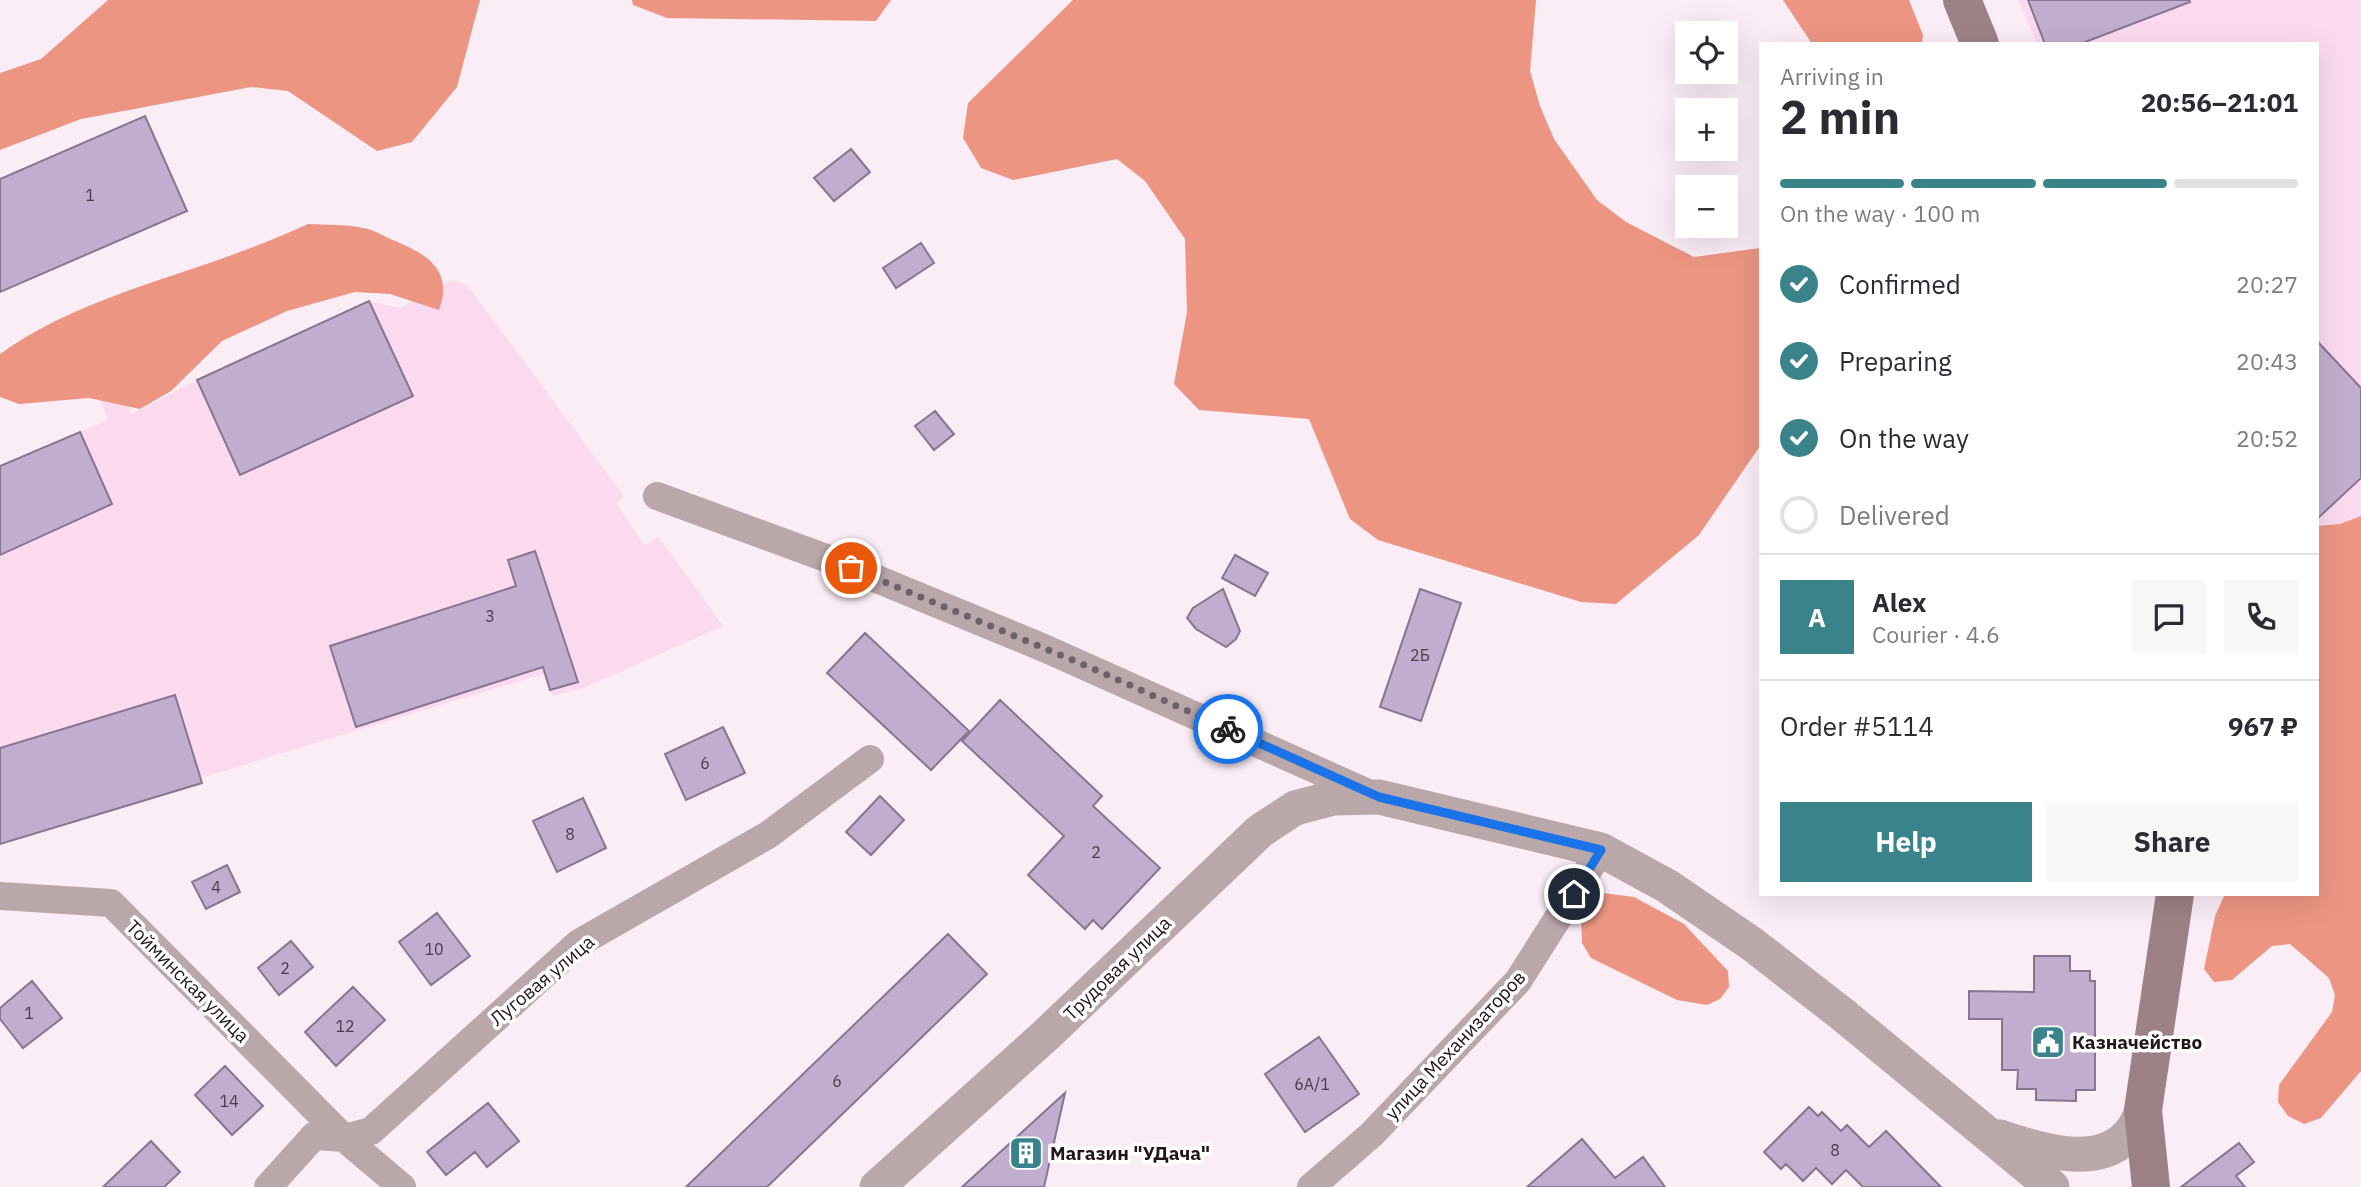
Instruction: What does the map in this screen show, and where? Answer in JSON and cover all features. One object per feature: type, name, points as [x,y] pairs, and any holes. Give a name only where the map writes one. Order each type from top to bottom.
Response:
[{"type":"main road","points":[[1962,0],[1979,42]]},
{"type":"main road","points":[[2151,1187],[2143,1110],[2175,896]]},
{"type":"street","points":[[657,496],[827,558],[1044,648],[1379,797]]},
{"type":"street","name":"Луговая улица","points":[[268,1187],[314,1136],[344,1138],[370,1131],[579,943],[768,835],[870,759]]},
{"type":"street","name":"Трудовая улица","points":[[877,1187],[1046,1035],[1260,831],[1295,808],[1333,798],[1379,797],[1601,850],[1667,886],[1752,944],[2052,1187]]},
{"type":"street","name":"улица Механизаторов","points":[[1311,1187],[1372,1134],[1518,981],[1601,850]]},
{"type":"street","name":"Тойминская улица","points":[[0,896],[111,904],[344,1138],[402,1187]]},
{"type":"street","points":[[1987,1133],[2036,1149],[2065,1154],[2093,1154],[2116,1146],[2132,1131],[2143,1110]]},
{"type":"shaded area","points":[[108,0],[480,0],[457,87],[412,142],[377,151],[288,91],[251,87],[81,119],[0,150],[0,73],[41,59]]},
{"type":"shaded area","points":[[632,0],[891,0],[876,21],[667,18],[633,5]]},
{"type":"shaded area","points":[[1073,0],[1536,0],[1530,71],[1540,106],[1554,139],[1597,200],[1626,222],[1694,257],[1759,248],[1759,447],[1699,535],[1616,604],[1581,602],[1378,540],[1350,519],[1309,419],[1199,410],[1174,384],[1187,312],[1185,239],[1145,181],[1117,159],[1013,180],[981,168],[963,138],[968,103]]},
{"type":"shaded area","points":[[1783,0],[1909,0],[1923,35],[1922,42],[1811,42]]},
{"type":"shaded area","points":[[2018,0],[2361,0],[2361,556],[2319,533],[2319,42],[2036,42]]},
{"type":"shaded area","points":[[308,224],[367,229],[426,257],[440,274],[443,284],[439,310],[390,294],[355,292],[287,311],[222,341],[171,391],[140,409],[89,398],[19,404],[0,397],[0,354],[28,336],[89,306],[248,249]]},
{"type":"shaded area","points":[[452,280],[467,285],[624,496],[617,504],[645,546],[658,536],[723,626],[584,688],[552,696],[543,674],[0,839],[0,466],[108,420],[96,390],[117,384],[132,414],[197,380],[369,301],[399,308]]},
{"type":"shaded area","points":[[2361,516],[2361,1071],[2321,1118],[2304,1124],[2288,1116],[2278,1102],[2279,1085],[2332,1012],[2335,995],[2329,978],[2290,944],[2272,946],[2232,980],[2214,982],[2204,969],[2215,916],[2224,896],[2319,896],[2319,526],[2340,524]]},
{"type":"shaded area","points":[[1603,893],[1634,897],[1684,924],[1728,971],[1729,987],[1720,999],[1707,1005],[1677,1000],[1591,958],[1582,943],[1581,914]]},
{"type":"building","points":[[2028,0],[2190,2],[2085,42],[2044,42]]},
{"type":"building","points":[[145,116],[187,211],[0,292],[0,179]]},
{"type":"building","points":[[851,149],[870,172],[834,201],[814,178]]},
{"type":"building","points":[[921,243],[934,263],[896,288],[883,268]]},
{"type":"building","points":[[369,301],[413,396],[240,475],[197,380]]},
{"type":"building","points":[[2319,343],[2361,388],[2361,478],[2319,517]]},
{"type":"building","points":[[935,411],[954,434],[934,450],[915,426]]},
{"type":"building","points":[[80,432],[112,504],[0,555],[0,466]]},
{"type":"building","points":[[535,551],[578,682],[550,690],[543,667],[356,727],[330,646],[516,586],[508,560]]},
{"type":"building","points":[[1235,555],[1268,573],[1255,596],[1222,578]]},
{"type":"building","points":[[1223,589],[1240,631],[1236,639],[1226,647],[1196,629],[1187,618],[1193,608]]},
{"type":"building","points":[[1420,589],[1461,603],[1421,721],[1380,707]]},
{"type":"building","points":[[865,633],[969,731],[931,770],[827,673]]},
{"type":"building","points":[[175,695],[202,783],[0,844],[0,748]]},
{"type":"building","points":[[1000,700],[1102,796],[1093,806],[1160,868],[1102,929],[1093,920],[1085,929],[1028,875],[1064,836],[962,741]]},
{"type":"building","points":[[723,727],[745,773],[686,800],[665,754]]},
{"type":"building","points":[[880,796],[904,820],[871,855],[846,832]]},
{"type":"building","points":[[583,798],[606,848],[557,872],[533,821]]},
{"type":"building","points":[[227,865],[240,892],[206,909],[192,882]]},
{"type":"building","points":[[437,913],[470,956],[431,985],[399,942]]},
{"type":"building","points":[[948,934],[987,974],[767,1187],[686,1187]]},
{"type":"building","points":[[291,941],[313,967],[279,995],[258,968]]},
{"type":"building","name":"Казначейство","points":[[2034,956],[2070,956],[2070,971],[2090,971],[2090,981],[2095,981],[2095,1090],[2076,1090],[2076,1101],[2036,1100],[2036,1089],[2017,1089],[2018,1070],[2002,1070],[2002,1019],[1969,1019],[1969,991],[2034,992]]},
{"type":"building","points":[[32,981],[62,1018],[23,1048],[0,1019],[0,1008]]},
{"type":"building","points":[[353,987],[385,1020],[336,1066],[305,1032]]},
{"type":"building","points":[[1319,1037],[1359,1094],[1305,1132],[1265,1074]]},
{"type":"building","points":[[225,1066],[263,1106],[232,1135],[195,1095]]},
{"type":"building","name":"Магазин \"УДача\"","points":[[1065,1093],[1044,1187],[962,1187]]},
{"type":"building","points":[[488,1103],[519,1141],[487,1167],[475,1152],[446,1175],[427,1152]]},
{"type":"building","points":[[1809,1107],[1818,1116],[1822,1112],[1841,1131],[1847,1125],[1869,1147],[1886,1131],[1941,1187],[1863,1187],[1846,1170],[1832,1184],[1816,1168],[1803,1181],[1786,1164],[1781,1169],[1764,1152]]},
{"type":"building","points":[[1582,1139],[1615,1178],[1643,1157],[1665,1187],[1527,1187]]},
{"type":"building","points":[[151,1141],[180,1172],[164,1187],[103,1187]]},
{"type":"building","points":[[2239,1143],[2254,1162],[2236,1176],[2245,1187],[2181,1187]]},
{"type":"way so far","points":[[851,568],[1087,666],[1228,729]]},
{"type":"place","name":"Казначейство","points":[[2048,1042]]},
{"type":"place","name":"Магазин \"УДача\"","points":[[1026,1153]]},
{"type":"route","points":[[1228,729],[1379,797],[1601,850],[1574,894]]}]
